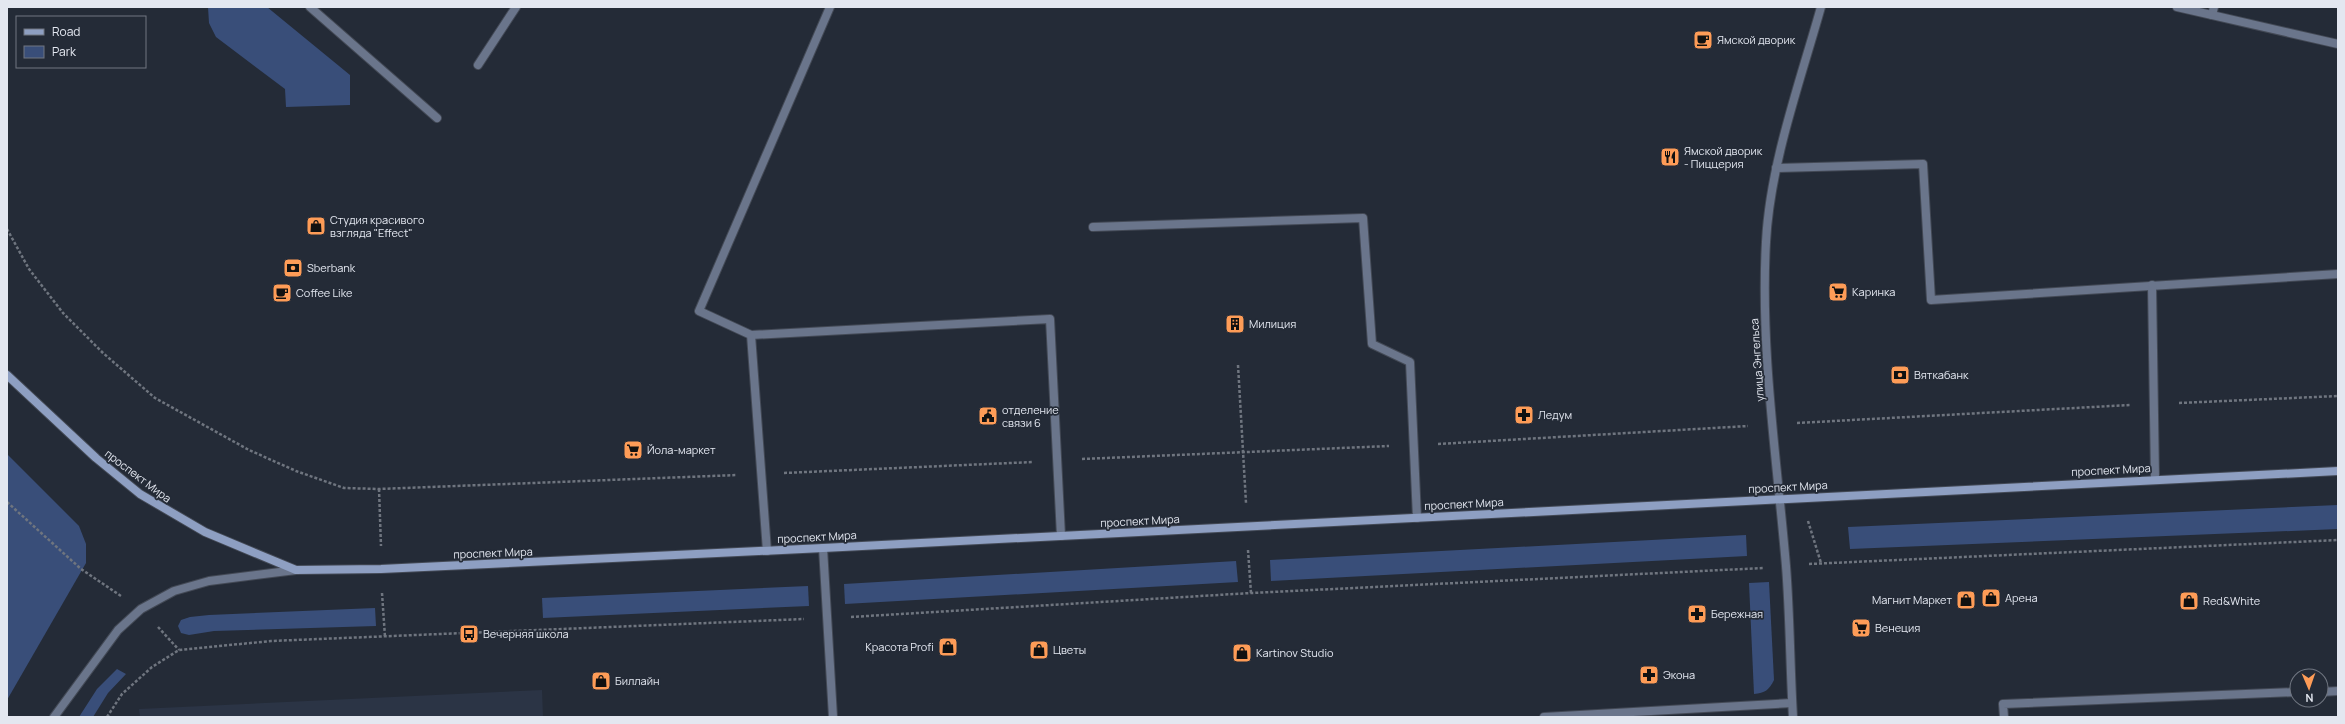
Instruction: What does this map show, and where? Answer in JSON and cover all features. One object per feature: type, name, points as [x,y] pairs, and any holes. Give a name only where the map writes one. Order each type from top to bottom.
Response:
[{"type":"main road","name":"проспект Мира","points":[[7,375],[96,458],[140,494],[205,532],[296,570],[381,569],[766,551],[1779,498],[2338,471]]},
{"type":"street","points":[[310,7],[437,118]]},
{"type":"street","points":[[478,65],[516,7]]},
{"type":"street","points":[[830,7],[699,311],[751,335],[1050,319],[1061,536]]},
{"type":"street","name":"улица Энгельса","points":[[1793,717],[1786,567],[1772,425],[1765,312],[1766,241],[1776,168],[1821,7]]},
{"type":"street","points":[[2177,7],[2213,11],[2338,44]]},
{"type":"street","points":[[1776,168],[1923,164],[1931,300],[2338,274]]},
{"type":"street","points":[[1093,227],[1363,218],[1372,344],[1410,362],[1417,518]]},
{"type":"street","points":[[2152,285],[2156,404],[2156,479]]},
{"type":"street","points":[[751,335],[766,551]]},
{"type":"street","points":[[823,548],[833,717]]},
{"type":"street","points":[[54,717],[118,630],[141,609],[174,592],[209,581],[296,570]]},
{"type":"street","points":[[2004,717],[2003,704],[2289,692]]},
{"type":"street","points":[[1544,717],[1598,716],[1792,704]]},
{"type":"path","points":[[7,229],[29,269],[63,313],[103,353],[155,398],[249,450],[296,471],[344,488],[760,475],[1058,460],[1242,453],[1414,445],[2156,404],[2338,396]]},
{"type":"path","points":[[1238,365],[1251,593]]},
{"type":"path","points":[[379,488],[381,569],[385,637]]},
{"type":"path","points":[[7,502],[81,569],[141,609],[179,650]]},
{"type":"path","points":[[107,717],[122,694],[152,667],[179,650],[271,641],[826,618],[1251,593],[1786,567],[1821,563],[2338,540]]},
{"type":"shaded area","points":[[542,690],[543,717],[140,717],[139,709]]},
{"type":"green space","points":[[208,7],[267,7],[350,75],[350,105],[286,107],[285,89],[216,37],[209,23]]},
{"type":"green space","points":[[7,454],[79,526],[86,544],[86,563],[7,700]]},
{"type":"green space","points":[[2338,505],[2338,529],[1850,549],[1848,527]]},
{"type":"green space","points":[[1746,535],[1747,556],[1271,581],[1270,560]]},
{"type":"green space","points":[[1236,561],[1238,582],[845,604],[844,584]]},
{"type":"green space","points":[[1769,582],[1774,680],[1766,690],[1761,693],[1754,694],[1749,583]]},
{"type":"green space","points":[[808,586],[809,606],[543,618],[542,598]]},
{"type":"green space","points":[[375,608],[376,626],[214,631],[189,635],[181,633],[178,626],[181,620],[190,617],[209,615]]},
{"type":"green space","points":[[117,669],[126,674],[108,693],[93,717],[79,717],[97,689]]},
{"type":"place","name":"Ямской дворик","points":[[1703,40]]},
{"type":"place","name":"Ямской дворик - Пиццерия","points":[[1670,157]]},
{"type":"place","name":"Студия красивого взгляда \"Effect\"","points":[[316,226]]},
{"type":"place","name":"Sberbank","points":[[293,268]]},
{"type":"place","name":"Каринка","points":[[1838,292]]},
{"type":"place","name":"Coffee Like","points":[[282,293]]},
{"type":"place","name":"Милиция","points":[[1235,324]]},
{"type":"place","name":"Вяткабанк","points":[[1900,375]]},
{"type":"place","name":"Ледум","points":[[1524,415]]},
{"type":"place","name":"отделение связи 6","points":[[988,416]]},
{"type":"place","name":"Йола-маркет","points":[[633,450]]},
{"type":"place","name":"Арена","points":[[1991,598]]},
{"type":"place","name":"Магнит Маркет","points":[[1966,600]]},
{"type":"place","name":"Red&White","points":[[2189,601]]},
{"type":"place","name":"Бережная","points":[[1697,614]]},
{"type":"place","name":"Венеция","points":[[1861,628]]},
{"type":"place","name":"Вечерняя школа","points":[[469,634]]},
{"type":"place","name":"Красота Profi","points":[[948,647]]},
{"type":"place","name":"Цветы","points":[[1039,650]]},
{"type":"place","name":"Kartinov Studio","points":[[1242,653]]},
{"type":"place","name":"Экона","points":[[1649,675]]},
{"type":"place","name":"Биллайн","points":[[601,681]]}]
